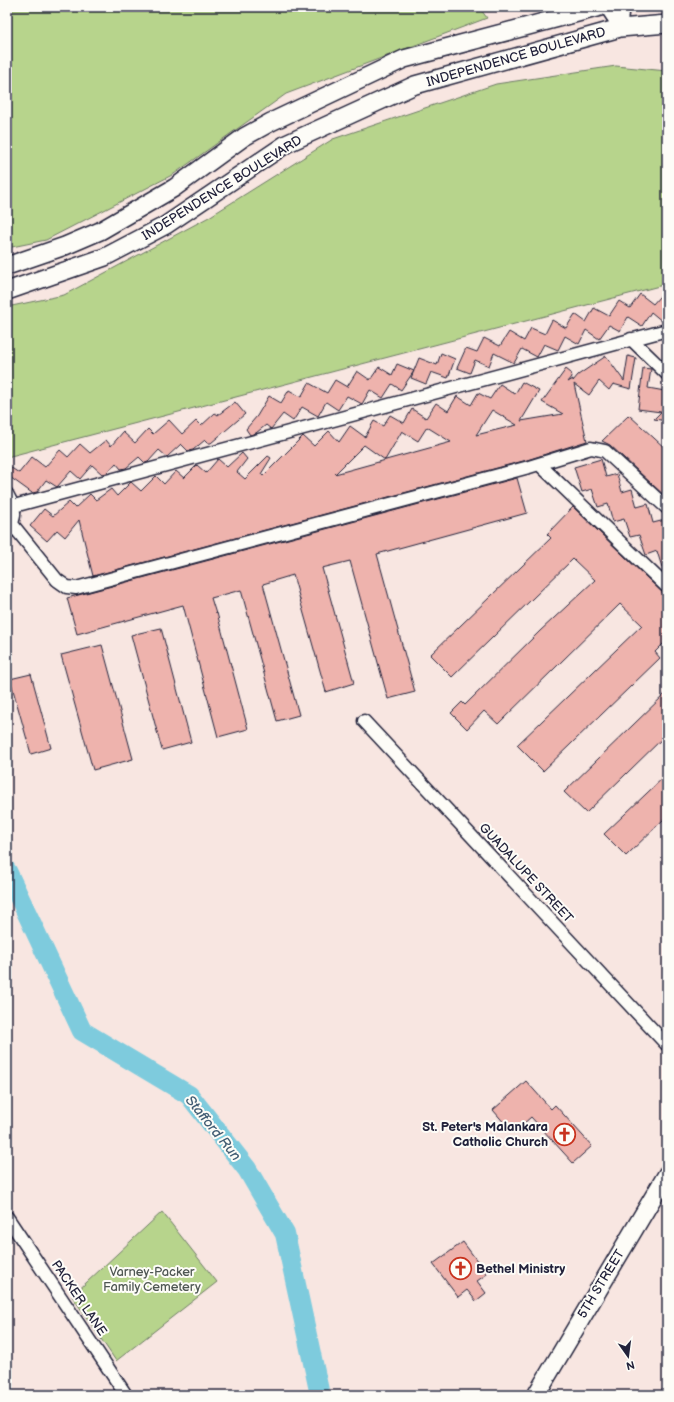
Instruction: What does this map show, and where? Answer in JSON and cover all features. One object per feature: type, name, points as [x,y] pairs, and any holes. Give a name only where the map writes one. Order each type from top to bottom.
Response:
[{"type":"main road","name":"INDEPENDENCE BOULEVARD","points":[[7,266],[65,246],[112,224],[174,188],[244,137],[271,122],[404,58],[600,7]]},
{"type":"main road","name":"INDEPENDENCE BOULEVARD","points":[[7,291],[105,257],[166,224],[286,144],[415,85],[620,28],[667,24]]},
{"type":"main road","points":[[271,122],[286,144]]},
{"type":"main road","name":"5TH STREET","points":[[536,1395],[667,1174]]},
{"type":"street","points":[[606,7],[620,28]]},
{"type":"street","points":[[620,28],[623,7]]},
{"type":"street","points":[[14,506],[667,330]]},
{"type":"street","points":[[631,339],[667,374]]},
{"type":"street","points":[[7,494],[14,506],[10,528],[57,580],[67,587],[76,588],[539,464],[591,448],[605,452],[667,508]]},
{"type":"street","points":[[539,464],[667,587]]},
{"type":"street","name":"GUADALUPE STREET","points":[[364,721],[667,1045]]},
{"type":"street","name":"PACKER LANE","points":[[7,1217],[126,1395]]},
{"type":"green space","points":[[7,7],[479,7],[487,18],[286,94],[174,174],[46,240],[7,248]]},
{"type":"green space","points":[[616,66],[667,71],[667,284],[7,457],[7,307],[64,295],[209,217],[333,139],[496,84]]},
{"type":"green space","name":"Varney-Packer Family Cemetery","points":[[162,1212],[217,1282],[116,1361],[72,1296]]},
{"type":"building","points":[[667,288],[667,317],[663,322],[651,312],[642,326],[628,317],[620,331],[609,325],[599,339],[586,330],[579,344],[565,336],[558,350],[544,344],[537,357],[522,349],[514,363],[494,353],[489,366],[475,360],[470,373],[457,368],[466,348],[477,352],[484,338],[500,346],[509,332],[524,341],[531,328],[545,334],[552,320],[566,328],[575,314],[586,322],[594,308],[609,316],[619,301],[630,308],[640,294],[653,304]]},
{"type":"building","points":[[441,353],[455,359],[448,378],[431,372],[426,384],[411,378],[419,358],[437,365]]},
{"type":"building","points":[[606,356],[624,381],[628,356],[636,358],[631,389],[613,384],[609,390],[599,381],[589,395],[574,384],[587,441],[527,460],[93,576],[79,520],[65,537],[57,530],[47,541],[30,526],[44,509],[53,516],[69,502],[75,508],[90,494],[96,500],[111,489],[117,496],[131,482],[141,491],[156,476],[164,484],[176,471],[184,478],[197,465],[206,473],[218,459],[227,467],[242,453],[247,459],[237,472],[245,479],[268,456],[271,458],[261,474],[263,476],[303,436],[314,446],[329,431],[339,442],[350,426],[365,437],[374,421],[383,426],[390,415],[404,423],[412,409],[426,418],[436,403],[448,411],[457,396],[471,405],[478,393],[490,399],[500,384],[515,394],[522,382],[539,391],[521,421],[563,414],[542,402],[566,369],[571,373],[572,377],[568,382],[573,379],[573,381],[578,375]],"holes":[[[492,410],[517,425],[476,435]],[[427,427],[451,442],[335,474],[364,445],[385,460],[402,431],[418,441]]]},
{"type":"building","points":[[397,364],[414,371],[401,390],[392,384],[383,398],[370,390],[362,404],[347,396],[338,410],[326,402],[318,416],[302,407],[293,421],[283,414],[271,429],[266,425],[256,433],[250,435],[246,429],[257,416],[269,396],[281,403],[289,390],[301,397],[309,383],[327,393],[335,380],[347,387],[357,371],[370,380],[379,367],[392,375]]},
{"type":"building","points":[[643,368],[651,369],[648,388],[665,391],[663,404],[667,404],[667,421],[654,419],[661,412],[638,409]]},
{"type":"building","points":[[235,402],[245,414],[211,443],[208,443],[205,440],[193,450],[188,451],[181,444],[167,457],[159,450],[148,462],[145,463],[139,457],[126,468],[121,469],[116,463],[107,473],[102,474],[92,465],[80,479],[71,471],[57,487],[46,480],[37,492],[32,493],[7,475],[7,465],[19,473],[32,457],[45,467],[60,450],[68,457],[80,444],[90,453],[106,440],[111,446],[123,432],[135,443],[148,429],[153,434],[169,420],[182,434],[196,421],[201,426],[215,413],[218,415]]},
{"type":"building","points":[[629,415],[667,450],[667,498],[610,445],[602,441]]},
{"type":"building","points":[[601,459],[606,477],[617,474],[622,492],[632,489],[637,507],[648,504],[653,523],[665,520],[667,528],[667,576],[664,574],[657,551],[646,555],[639,535],[630,537],[624,519],[613,522],[608,504],[598,507],[592,489],[582,492],[574,467]]},
{"type":"building","points":[[517,478],[527,513],[377,554],[415,692],[388,699],[350,561],[322,568],[354,683],[326,692],[293,575],[263,584],[299,715],[277,721],[241,590],[211,598],[216,614],[217,613],[248,729],[218,737],[183,605],[77,634],[67,598]]},
{"type":"building","points":[[573,507],[667,597],[667,640],[655,652],[660,658],[543,771],[517,745],[642,625],[620,604],[498,724],[484,711],[467,729],[451,713],[462,702],[465,705],[540,631],[595,580],[573,559],[452,677],[430,655],[551,538],[547,534]]},
{"type":"building","points":[[161,628],[191,742],[162,750],[131,635]]},
{"type":"building","points":[[102,645],[133,759],[93,770],[61,655]]},
{"type":"building","points":[[31,674],[51,748],[31,754],[10,679]]},
{"type":"building","points":[[667,692],[667,734],[586,813],[564,792]]},
{"type":"building","points":[[667,774],[667,816],[626,856],[604,834]]},
{"type":"building","points":[[526,1081],[551,1109],[555,1105],[592,1146],[573,1163],[531,1117],[513,1133],[493,1110]]},
{"type":"building","name":"Bethel Ministry","points":[[463,1242],[487,1274],[477,1281],[486,1293],[476,1301],[467,1290],[458,1297],[433,1264]]},
{"type":"waterway","name":"Stafford Run","points":[[7,871],[82,1031],[189,1095],[247,1169],[285,1234],[320,1395]]},
{"type":"place","name":"St. Peter's Malankara Catholic Church","points":[[564,1134]]},
{"type":"place","name":"Bethel Ministry","points":[[460,1269]]}]
